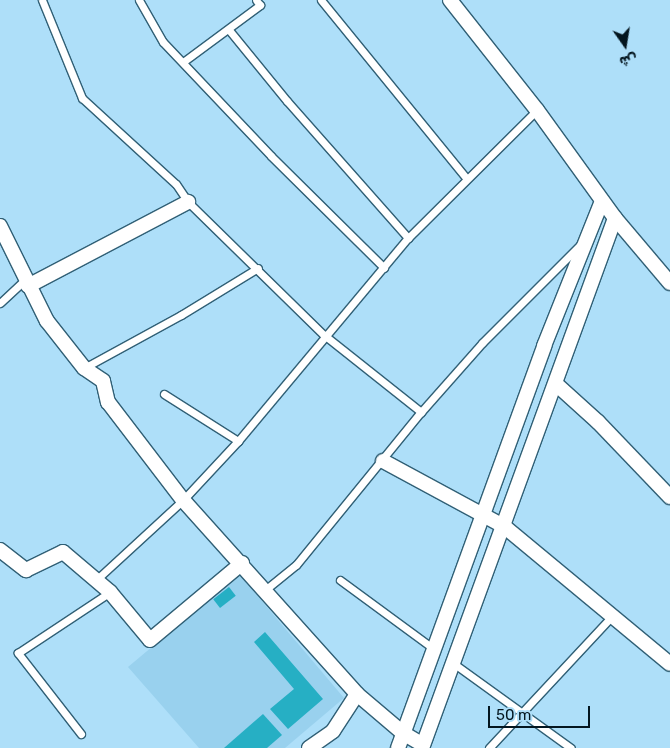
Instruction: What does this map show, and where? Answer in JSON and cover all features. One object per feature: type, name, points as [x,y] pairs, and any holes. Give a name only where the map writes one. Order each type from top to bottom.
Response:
[{"type":"street","points":[[450,0],[537,110],[615,218],[670,283]]},
{"type":"street","points":[[398,748],[585,240],[602,201]]},
{"type":"street","points":[[27,282],[188,202]]},
{"type":"street","points":[[0,226],[47,321],[84,368],[103,381],[108,402],[183,500],[242,563],[357,694],[403,733],[422,746],[505,527],[615,218]]},
{"type":"street","points":[[556,384],[598,422],[670,497]]},
{"type":"street","points":[[383,461],[505,527],[670,664]]},
{"type":"street","points":[[0,550],[26,570],[63,552],[110,592],[150,640],[242,563]]},
{"type":"street","points":[[309,748],[333,731],[357,694]]},
{"type":"lane","points":[[42,0],[82,98],[176,184],[188,202],[258,268],[324,335],[420,412]]},
{"type":"lane","points":[[139,0],[163,42],[270,156],[384,268]]},
{"type":"lane","points":[[183,62],[229,30],[260,5],[256,0]]},
{"type":"lane","points":[[321,0],[466,178]]},
{"type":"lane","points":[[229,30],[287,102],[408,238]]},
{"type":"lane","points":[[96,580],[183,500],[238,441],[324,335],[408,238],[466,178],[537,110]]},
{"type":"lane","points":[[265,590],[296,565],[383,461],[420,412],[482,343],[585,240]]},
{"type":"lane","points":[[84,368],[200,304],[258,268]]},
{"type":"lane","points":[[0,303],[27,282]]},
{"type":"lane","points":[[164,394],[238,441]]},
{"type":"lane","points":[[340,580],[434,649]]},
{"type":"lane","points":[[81,734],[18,653],[110,592]]},
{"type":"lane","points":[[489,748],[612,616]]},
{"type":"lane","points":[[453,663],[520,714],[571,748]]},
{"type":"shaded area","points":[[239,574],[344,698],[285,748],[199,748],[128,667]]},
{"type":"building","points":[[229,587],[236,596],[220,608],[213,599]]},
{"type":"building","points":[[265,632],[323,699],[288,729],[270,709],[294,689],[254,642]]},
{"type":"building","points":[[263,714],[282,735],[267,748],[224,748]]}]
